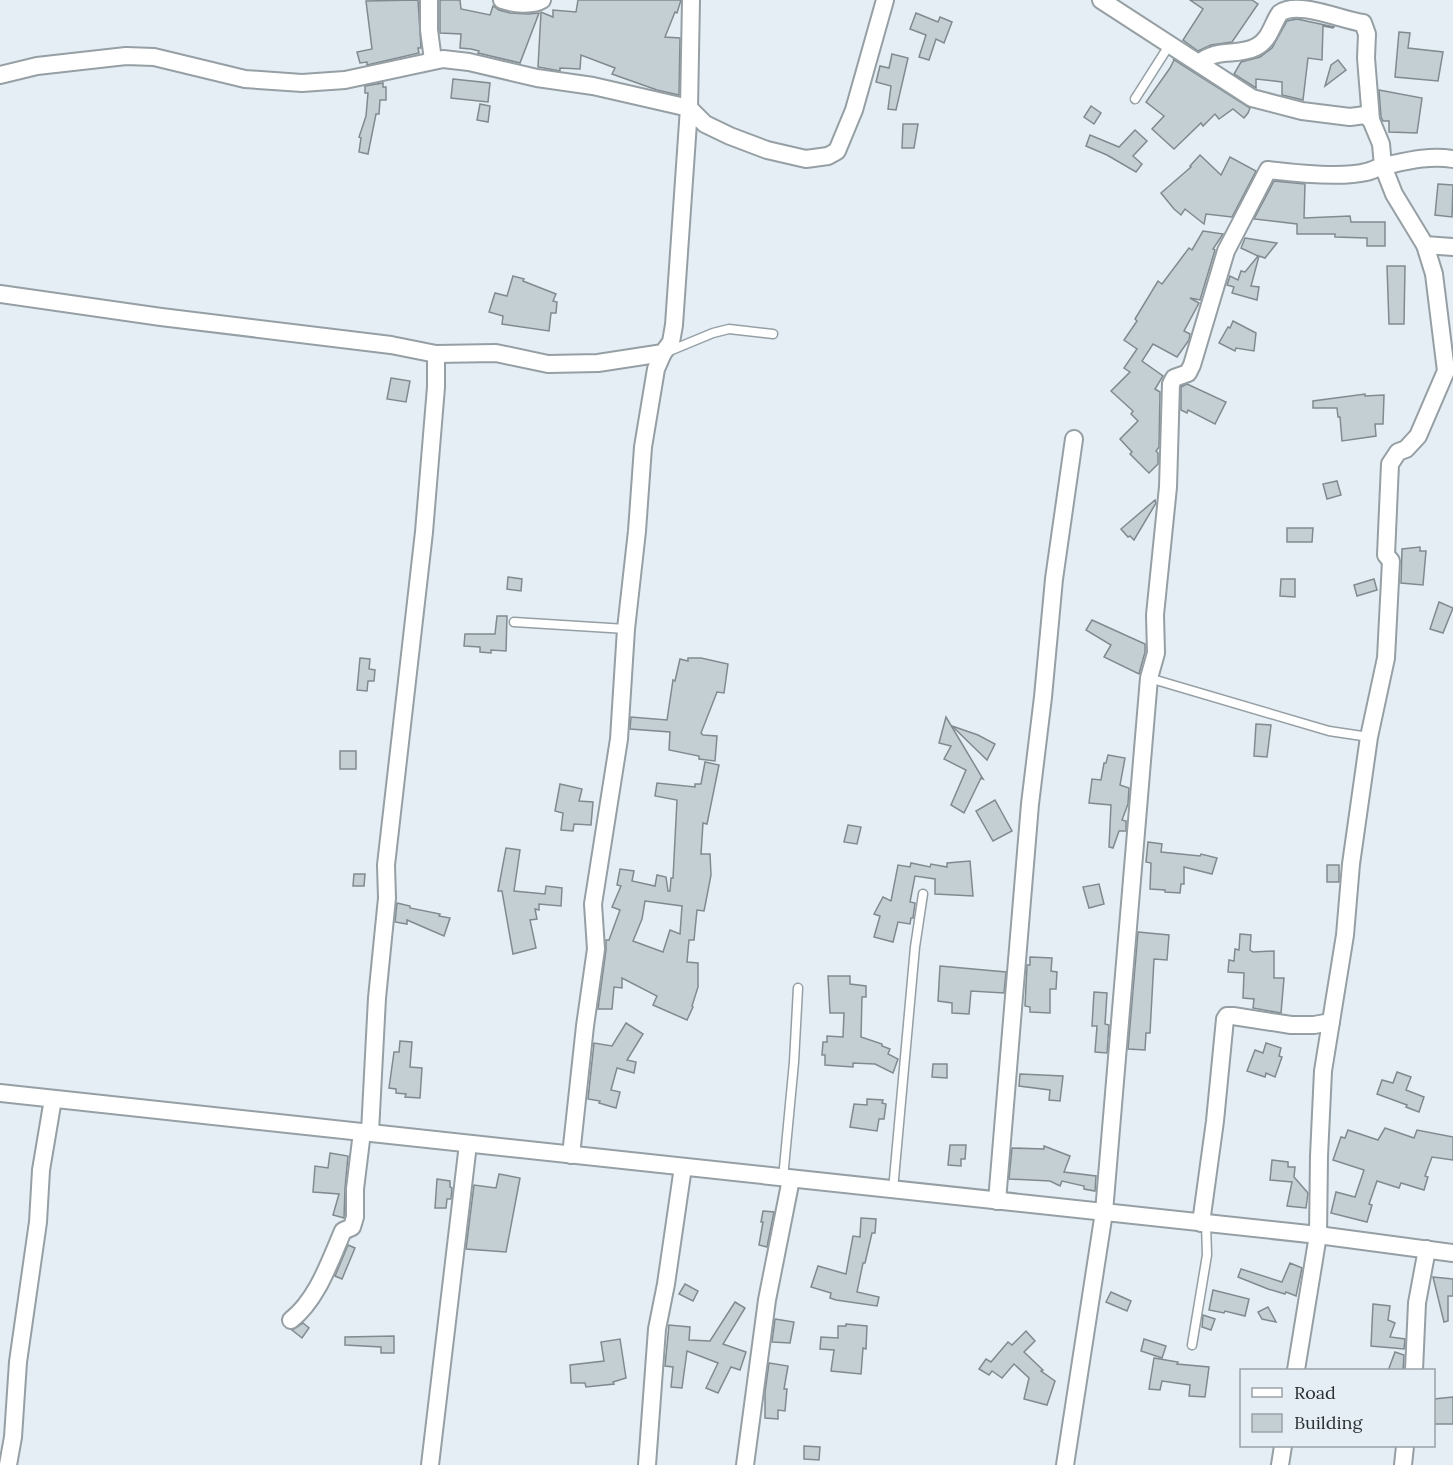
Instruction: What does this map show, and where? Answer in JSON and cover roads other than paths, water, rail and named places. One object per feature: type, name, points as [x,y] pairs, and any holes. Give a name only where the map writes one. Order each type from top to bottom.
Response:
[{"type":"street","points":[[429,0],[429,30],[433,60]]},
{"type":"street","points":[[502,0],[526,3],[542,0]]},
{"type":"street","points":[[571,1155],[596,949],[594,904],[620,739],[626,628],[637,531],[643,447],[656,369],[663,353],[672,342],[674,325],[689,108],[691,0]]},
{"type":"street","points":[[0,75],[37,66],[126,56],[154,57],[245,79],[302,83],[345,80],[443,59],[470,62],[512,73],[593,86],[689,108],[705,124],[730,136],[767,150],[806,159],[828,156],[837,151],[854,110],[885,0]]},
{"type":"street","points":[[1101,0],[1252,99],[1302,111],[1350,117],[1365,115],[1371,120]]},
{"type":"street","points":[[1199,63],[1208,56],[1256,47],[1264,42],[1279,14],[1285,8],[1302,4],[1320,7],[1342,18],[1363,23],[1367,34],[1366,58],[1371,120],[1381,144],[1383,166],[1394,194],[1425,245],[1434,274],[1446,371],[1418,436],[1406,449],[1398,452],[1390,464],[1386,555],[1391,561],[1386,658],[1369,737],[1351,864],[1344,935],[1323,1071],[1318,1235],[1296,1369]]},
{"type":"street","points":[[1065,1465],[1104,1212],[1149,678],[1156,653],[1155,615],[1168,487],[1171,384],[1174,378],[1188,373],[1192,365],[1226,251],[1268,170],[1294,173],[1366,172],[1426,157],[1453,159]]},
{"type":"street","points":[[1425,245],[1453,247]]},
{"type":"street","points":[[0,294],[161,318],[391,345],[436,354],[496,353],[548,364],[598,363],[663,353]]},
{"type":"street","points":[[291,1320],[301,1312],[315,1290],[343,1231],[352,1227],[355,1217],[355,1189],[366,1132],[387,898],[386,865],[424,532],[436,387],[436,354]]},
{"type":"street","points":[[997,1201],[1030,804],[1054,579],[1074,439]]},
{"type":"street","points":[[1203,1223],[1225,1019],[1227,1016],[1233,1016],[1303,1025],[1331,1022]]},
{"type":"street","points":[[0,1093],[1318,1235],[1453,1253]]},
{"type":"street","points":[[8,1465],[13,1437],[18,1362],[38,1222],[41,1170],[52,1099]]},
{"type":"street","points":[[430,1465],[468,1144]]},
{"type":"street","points":[[647,1465],[657,1329],[683,1167]]},
{"type":"street","points":[[745,1465],[753,1395],[787,1178]]},
{"type":"street","points":[[1414,1369],[1417,1302],[1427,1249]]},
{"type":"street","points":[[1280,1465],[1283,1447]]},
{"type":"street","points":[[1403,1465],[1405,1447]]},
{"type":"lane","points":[[1135,99],[1171,44]]},
{"type":"lane","points":[[663,353],[729,329],[773,333]]},
{"type":"lane","points":[[514,622],[626,628]]},
{"type":"lane","points":[[1149,678],[1329,731],[1369,737]]},
{"type":"lane","points":[[893,1190],[915,947],[923,894]]},
{"type":"lane","points":[[787,1178],[798,988]]},
{"type":"lane","points":[[1192,1345],[1207,1255],[1203,1223]]}]
